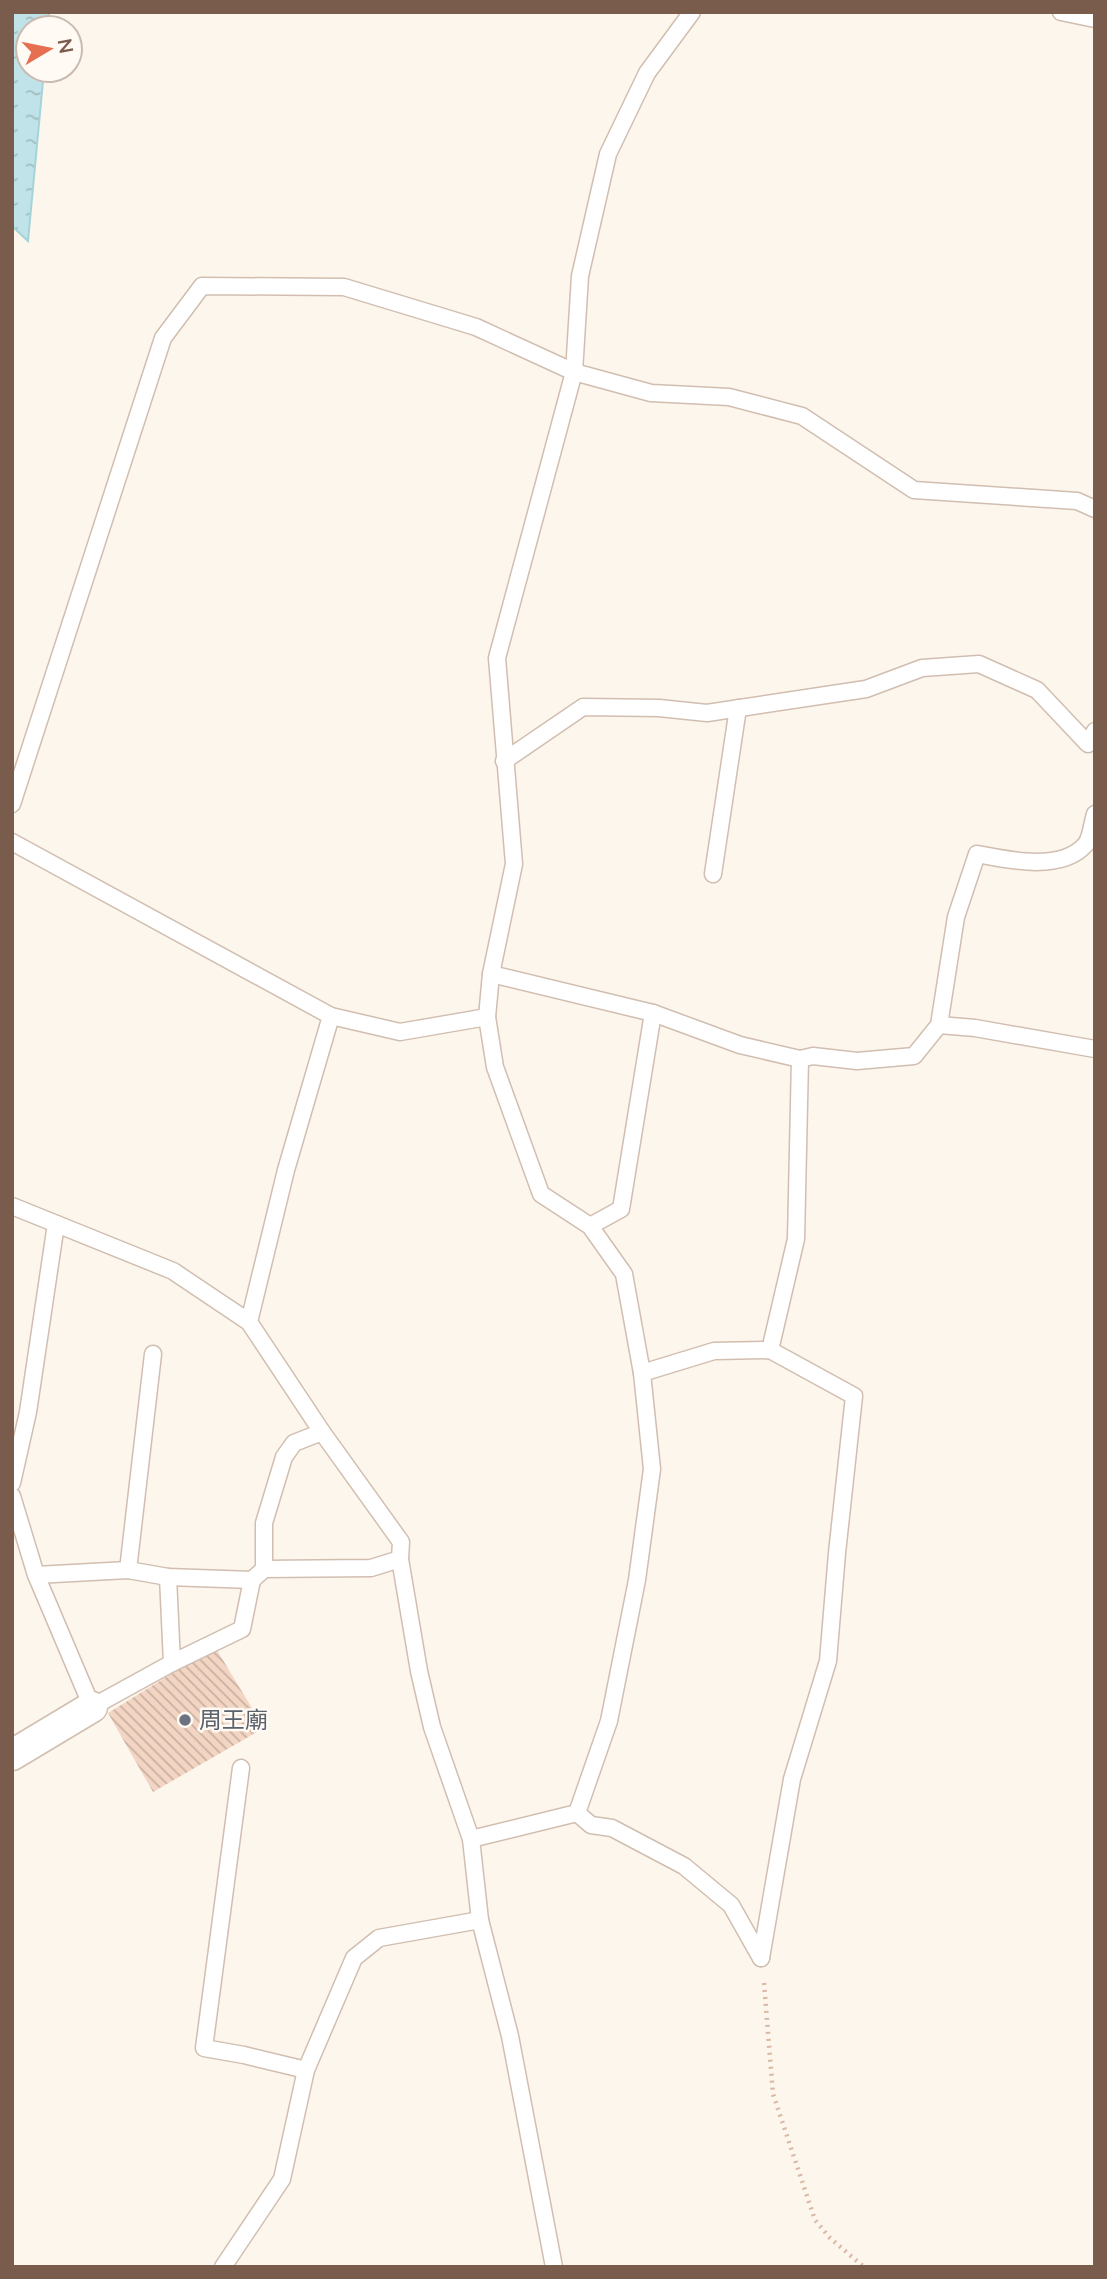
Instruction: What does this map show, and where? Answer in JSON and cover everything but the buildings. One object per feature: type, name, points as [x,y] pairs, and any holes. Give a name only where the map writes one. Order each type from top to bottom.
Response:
[{"type":"street","points":[[12,1755],[92,1707]]},
{"type":"lane","points":[[577,1813],[609,1721],[637,1580],[652,1469],[642,1373],[624,1274],[590,1226],[541,1194],[495,1067],[487,1017],[491,974],[514,864],[496,659],[574,372],[580,276],[608,154],[648,74],[692,12]]},
{"type":"lane","points":[[1061,12],[1095,19]]},
{"type":"lane","points":[[12,804],[163,338],[202,286],[344,288],[476,327],[574,372],[651,393],[729,397],[802,416],[914,490],[1077,501],[1095,509]]},
{"type":"lane","points":[[504,761],[583,707],[659,708],[706,713],[866,688],[922,668],[979,664],[1037,690],[1088,744],[1095,731]]},
{"type":"lane","points":[[713,874],[738,708]]},
{"type":"lane","points":[[491,974],[653,1013],[740,1045],[800,1059],[813,1056],[857,1060],[914,1056],[939,1025],[957,916],[977,854],[1017,861],[1066,859],[1086,844],[1095,814]]},
{"type":"lane","points":[[12,842],[331,1016],[400,1032],[487,1017]]},
{"type":"lane","points":[[590,1226],[621,1209],[653,1013]]},
{"type":"lane","points":[[248,1322],[286,1170],[331,1016]]},
{"type":"lane","points":[[939,1025],[975,1028],[1095,1049]]},
{"type":"lane","points":[[770,1350],[796,1239],[800,1059]]},
{"type":"lane","points":[[12,1206],[173,1271],[248,1322],[401,1542],[400,1559],[419,1671],[432,1727],[471,1839],[480,1920],[510,2036],[554,2267]]},
{"type":"lane","points":[[12,1483],[28,1412],[56,1224]]},
{"type":"lane","points":[[642,1373],[713,1351],[770,1350],[854,1396],[828,1661],[792,1779],[761,1958]]},
{"type":"lane","points":[[128,1570],[153,1354]]},
{"type":"lane","points":[[12,1496],[36,1575],[92,1707],[172,1663],[242,1629],[258,1575],[264,1523],[284,1457],[294,1443],[322,1432]]},
{"type":"lane","points":[[36,1575],[128,1570],[168,1577],[258,1575],[371,1568],[400,1559]]},
{"type":"lane","points":[[168,1577],[172,1663]]},
{"type":"lane","points":[[241,1768],[204,2048],[244,2054],[306,2070]]},
{"type":"lane","points":[[577,1813],[591,1825],[612,1828],[684,1866],[731,1905],[761,1958]]},
{"type":"lane","points":[[471,1839],[577,1813]]},
{"type":"lane","points":[[223,2267],[282,2179],[306,2070],[354,1958],[379,1938],[480,1920]]},
{"type":"path","points":[[761,1958],[773,2094],[815,2221],[830,2238],[864,2267]]},
{"type":"water","points":[[12,12],[49,12],[14,14],[14,84],[43,84],[28,241],[12,226]]},
{"type":"place","name":"周王廟","points":[[185,1720]]}]
